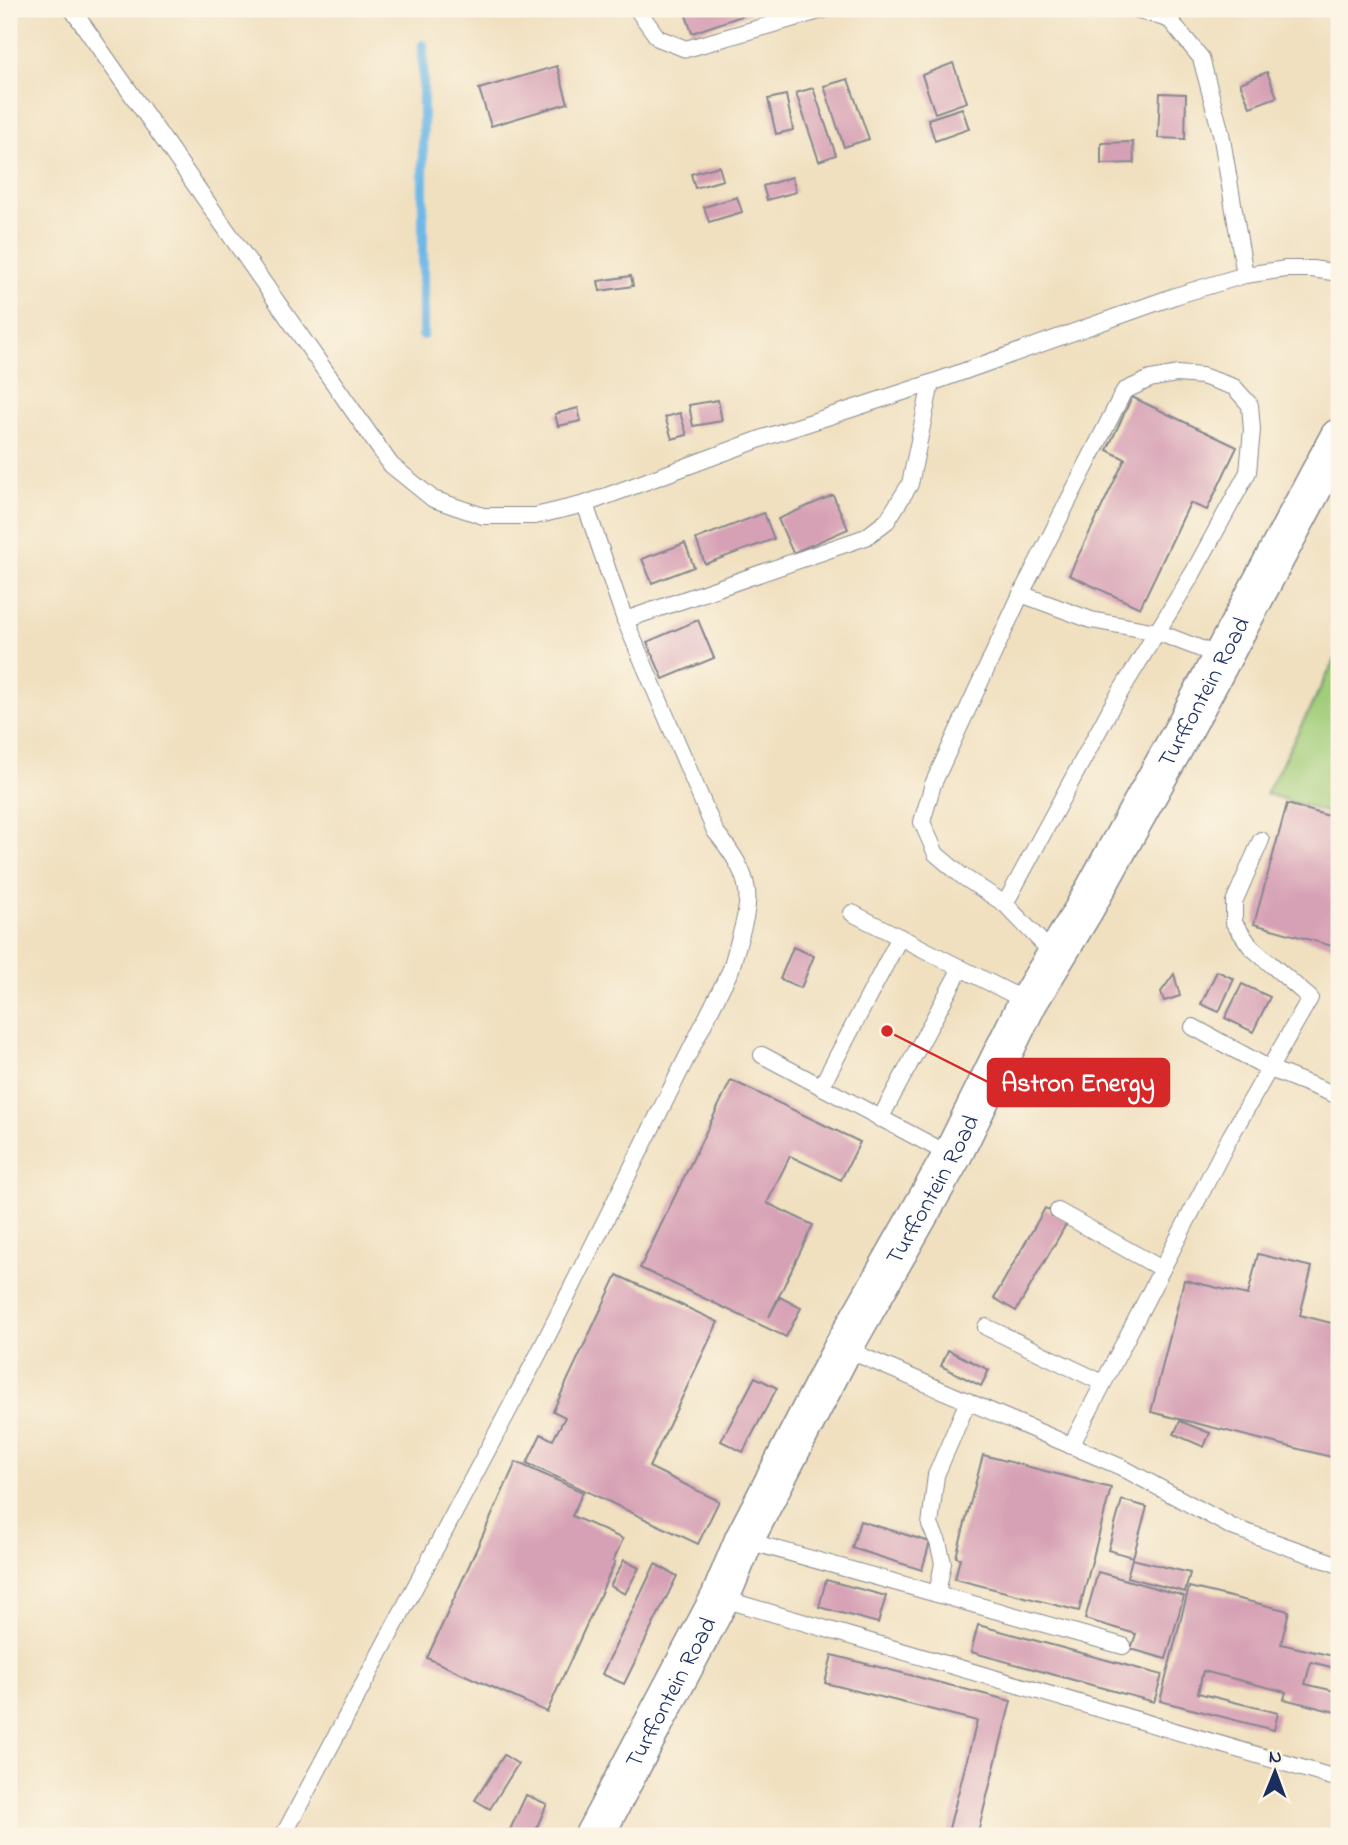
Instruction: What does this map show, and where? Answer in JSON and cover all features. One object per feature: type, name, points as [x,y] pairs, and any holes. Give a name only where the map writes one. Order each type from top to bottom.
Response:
[{"type":"street","name":"Turffontein Road","points":[[594,1836],[720,1598],[744,1540],[843,1348],[952,1156],[1028,1002],[1083,911],[1339,438]]},
{"type":"lane","points":[[72,9],[391,465],[433,499],[483,516],[536,516],[585,504],[766,437],[931,383],[1175,296],[1245,275],[1286,269],[1339,273]]},
{"type":"lane","points":[[637,9],[659,38],[686,49],[826,9]]},
{"type":"lane","points":[[1136,9],[1170,20],[1200,58],[1221,133],[1245,275]]},
{"type":"lane","points":[[1004,904],[1113,704],[1192,573],[1248,472],[1252,430],[1250,405],[1234,387],[1202,376],[1177,374],[1150,379],[1124,391],[1021,594],[933,784],[922,822],[936,854],[962,876],[1004,904],[1055,957]]},
{"type":"lane","points":[[625,620],[866,537],[887,521],[910,484],[931,383]]},
{"type":"lane","points":[[283,1836],[539,1353],[731,969],[749,903],[747,879],[730,849],[715,831],[625,620],[585,504]]},
{"type":"lane","points":[[1021,594],[1091,620],[1157,632],[1222,657]]},
{"type":"lane","points":[[1071,1446],[1230,1137],[1310,998],[1251,947],[1234,923],[1234,902],[1261,840]]},
{"type":"lane","points":[[852,913],[1028,1002]]},
{"type":"lane","points":[[821,1087],[900,937]]},
{"type":"lane","points":[[880,1119],[961,968]]},
{"type":"lane","points":[[1193,1027],[1270,1069],[1339,1096]]},
{"type":"lane","points":[[762,1055],[952,1156]]},
{"type":"lane","points":[[1058,1211],[1162,1269]]},
{"type":"lane","points":[[986,1327],[1103,1383]]},
{"type":"lane","points":[[843,1348],[1121,1467],[1232,1527],[1339,1565]]},
{"type":"lane","points":[[937,1594],[943,1563],[930,1525],[936,1475],[968,1401]]},
{"type":"lane","points":[[744,1540],[1124,1646]]},
{"type":"lane","points":[[720,1598],[1339,1779]]},
{"type":"green space","points":[[1339,652],[1339,816],[1266,794]]},
{"type":"building","points":[[684,9],[762,9],[692,33]]},
{"type":"building","points":[[953,63],[967,102],[935,113],[922,75]]},
{"type":"building","points":[[557,66],[568,103],[491,126],[479,89]]},
{"type":"building","points":[[1267,72],[1277,97],[1250,107],[1240,83]]},
{"type":"building","points":[[848,79],[869,139],[844,147],[824,86]]},
{"type":"building","points":[[813,88],[836,155],[819,161],[796,93]]},
{"type":"building","points":[[1160,93],[1186,94],[1185,139],[1158,138]]},
{"type":"building","points":[[786,95],[793,130],[776,134],[768,99]]},
{"type":"building","points":[[962,108],[969,129],[935,141],[928,119]]},
{"type":"building","points":[[1133,142],[1134,163],[1101,164],[1101,143]]},
{"type":"building","points":[[719,166],[723,180],[695,188],[691,174]]},
{"type":"building","points":[[792,177],[796,192],[767,200],[763,186]]},
{"type":"building","points":[[737,197],[742,212],[709,222],[704,207]]},
{"type":"building","points":[[631,276],[633,286],[600,291],[598,281]]},
{"type":"building","points":[[1132,397],[1237,447],[1207,510],[1190,503],[1140,608],[1069,575],[1125,459],[1107,450]]},
{"type":"building","points":[[718,400],[722,421],[693,426],[689,405]]},
{"type":"building","points":[[578,408],[581,421],[558,426],[555,414]]},
{"type":"building","points":[[680,413],[687,435],[672,439],[665,417]]},
{"type":"building","points":[[833,495],[848,529],[793,553],[778,519]]},
{"type":"building","points":[[764,513],[774,539],[705,564],[696,539]]},
{"type":"building","points":[[685,543],[694,567],[652,583],[642,559]]},
{"type":"building","points":[[698,620],[714,658],[663,679],[647,642]]},
{"type":"building","points":[[1287,804],[1339,819],[1339,948],[1254,924]]},
{"type":"building","points":[[793,947],[814,956],[801,988],[780,979]]},
{"type":"building","points":[[1217,971],[1234,979],[1219,1012],[1201,1004]]},
{"type":"building","points":[[1174,974],[1180,996],[1164,1001],[1161,992]]},
{"type":"building","points":[[1242,984],[1270,997],[1253,1032],[1225,1018]]},
{"type":"building","points":[[731,1080],[860,1142],[841,1180],[790,1156],[767,1203],[813,1225],[769,1317],[780,1297],[801,1308],[786,1337],[640,1268]]},
{"type":"building","points":[[1045,1208],[1068,1221],[1016,1311],[994,1298]]},
{"type":"building","points":[[1258,1254],[1312,1267],[1300,1315],[1339,1325],[1339,1459],[1151,1412],[1184,1280],[1248,1295]]},
{"type":"building","points":[[617,1275],[718,1322],[649,1467],[719,1501],[698,1544],[527,1463],[541,1434],[553,1440],[565,1417],[553,1411]]},
{"type":"building","points":[[948,1350],[989,1370],[981,1386],[941,1366]]},
{"type":"building","points":[[755,1377],[777,1388],[743,1452],[721,1441]]},
{"type":"building","points":[[1180,1421],[1210,1433],[1204,1447],[1174,1434]]},
{"type":"building","points":[[983,1455],[1111,1488],[1079,1611],[955,1579],[960,1558],[956,1557]]},
{"type":"building","points":[[516,1462],[583,1492],[572,1516],[623,1539],[547,1712],[427,1658]]},
{"type":"building","points":[[1122,1500],[1147,1507],[1133,1557],[1108,1550]]},
{"type":"building","points":[[860,1521],[930,1542],[922,1570],[852,1548]]},
{"type":"building","points":[[1132,1559],[1190,1573],[1185,1592],[1127,1577]]},
{"type":"building","points":[[624,1560],[639,1568],[625,1594],[610,1586]]},
{"type":"building","points":[[655,1564],[677,1576],[624,1684],[602,1674]]},
{"type":"building","points":[[1098,1572],[1184,1596],[1166,1659],[1131,1649],[1136,1634],[1085,1619]]},
{"type":"building","points":[[826,1580],[886,1596],[878,1623],[819,1607]]},
{"type":"building","points":[[1189,1587],[1289,1611],[1281,1644],[1337,1657],[1335,1668],[1311,1662],[1305,1684],[1339,1692],[1339,1713],[1284,1699],[1286,1692],[1203,1671],[1198,1693],[1278,1713],[1274,1730],[1160,1701]]},
{"type":"building","points":[[978,1625],[1162,1675],[1154,1702],[971,1652]]},
{"type":"building","points":[[832,1655],[1011,1701],[977,1836],[947,1836],[977,1721],[825,1683]]},
{"type":"building","points":[[504,1755],[518,1764],[490,1809],[475,1800]]},
{"type":"building","points":[[526,1795],[547,1804],[533,1836],[507,1836]]},
{"type":"waterway","points":[[423,45],[423,335]]},
{"type":"place","name":"Astron Energy","points":[[887,1031]]}]
